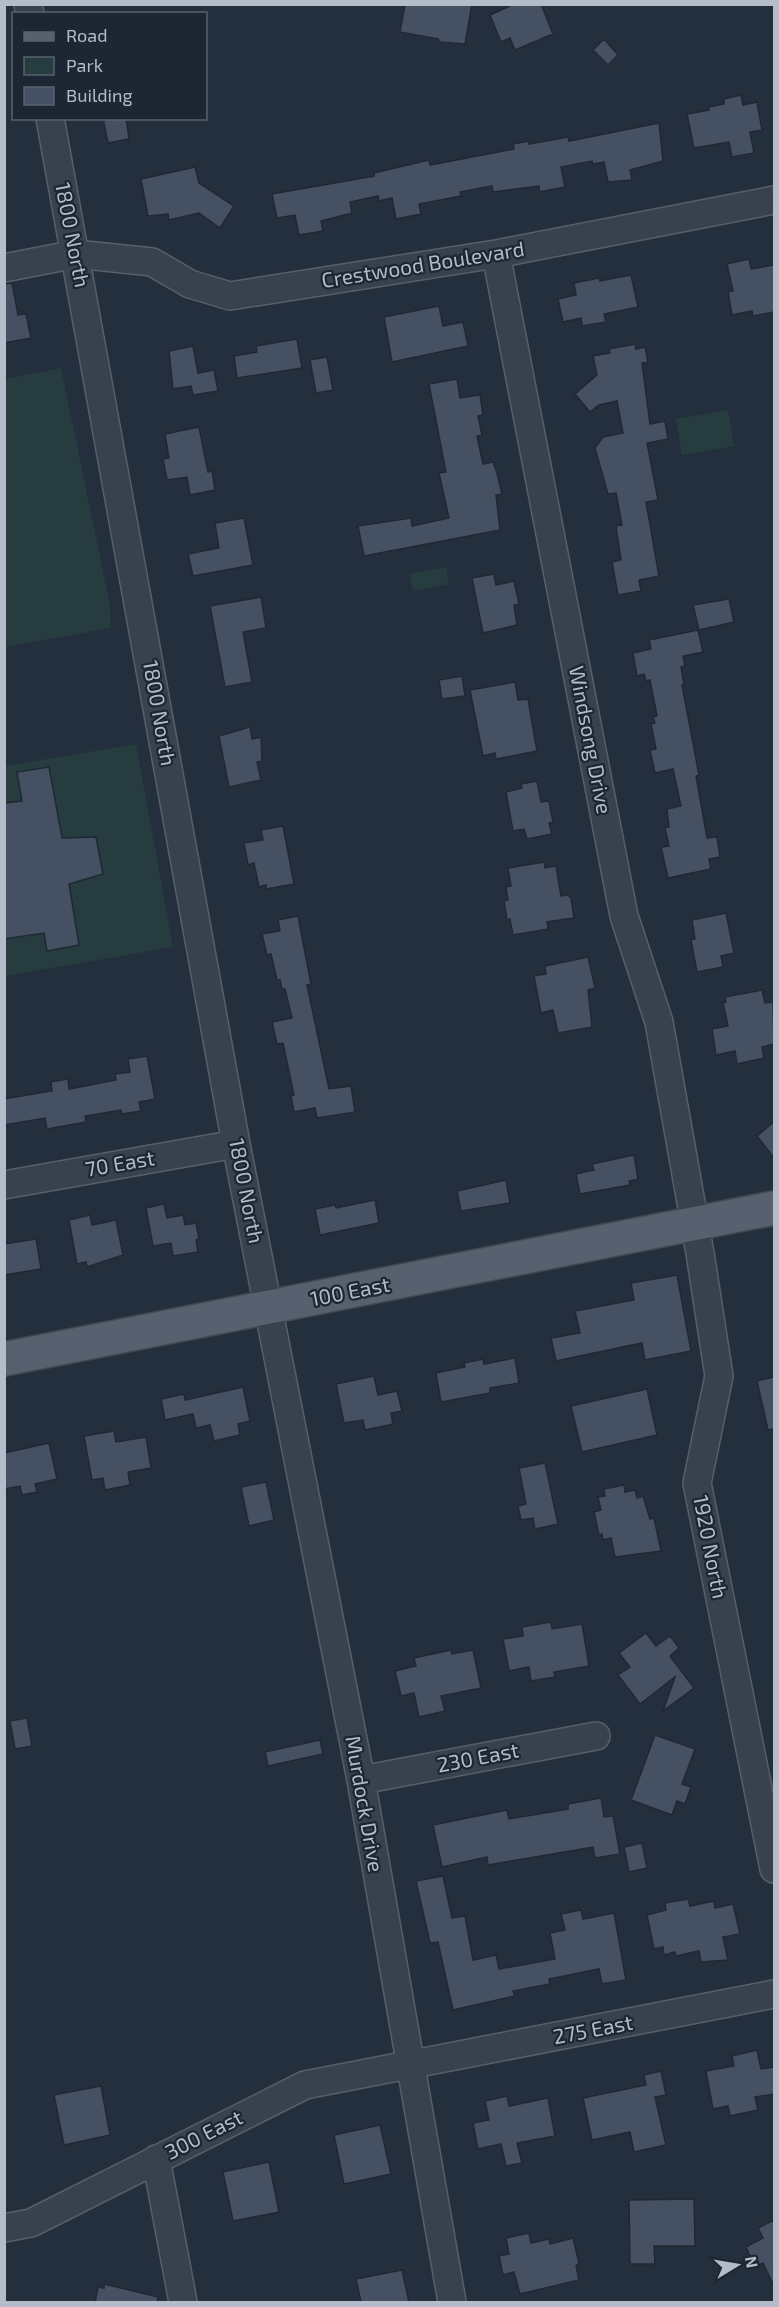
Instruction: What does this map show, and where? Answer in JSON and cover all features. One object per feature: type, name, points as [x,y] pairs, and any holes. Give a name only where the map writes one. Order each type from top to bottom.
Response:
[{"type":"main road","name":"100 East","points":[[4,1359],[774,1208]]},
{"type":"street","name":"1800 North","points":[[50,120],[236,1144],[268,1307]]},
{"type":"street","name":"Crestwood Boulevard","points":[[4,268],[76,254],[152,262],[189,284],[230,296],[496,254],[774,200]]},
{"type":"street","name":"Windsong Drive","points":[[496,254],[624,916],[659,1022],[696,1224]]},
{"type":"street","name":"70 East","points":[[4,1185],[236,1144]]},
{"type":"street","name":"1920 North","points":[[696,1224],[719,1376],[697,1483],[774,1869]]},
{"type":"street","name":"Murdock Drive","points":[[268,1307],[361,1780],[452,2302]]},
{"type":"street","name":"230 East","points":[[361,1780],[596,1736]]},
{"type":"street","name":"275 East","points":[[411,2065],[774,1994]]},
{"type":"street","name":"300 East","points":[[4,2228],[31,2223],[305,2085],[411,2065]]},
{"type":"street","points":[[156,2159],[183,2302]]},
{"type":"green space","points":[[61,368],[110,605],[111,628],[5,647],[5,379]]},
{"type":"green space","points":[[728,410],[734,446],[682,455],[676,419]]},
{"type":"green space","points":[[446,567],[449,584],[413,591],[410,574]]},
{"type":"green space","points":[[136,744],[173,947],[5,976],[5,766]]},
{"type":"building","points":[[405,4],[472,4],[465,44],[440,42],[438,39],[400,32]]},
{"type":"building","points":[[514,4],[541,4],[553,34],[515,50],[510,38],[501,42],[490,15]]},
{"type":"building","points":[[604,39],[618,55],[608,65],[593,50]]},
{"type":"building","points":[[741,95],[743,105],[757,102],[762,130],[750,132],[754,153],[732,157],[729,142],[694,148],[687,114],[709,110],[709,107],[724,104],[724,99]]},
{"type":"building","points":[[103,120],[126,120],[129,139],[108,143]]},
{"type":"building","points":[[659,123],[663,161],[630,170],[632,180],[608,182],[604,162],[593,164],[592,161],[561,167],[565,187],[539,192],[539,186],[493,192],[492,186],[460,192],[461,196],[419,204],[421,214],[396,219],[392,198],[379,201],[378,196],[350,202],[352,213],[321,221],[323,231],[299,235],[295,215],[277,218],[272,194],[374,176],[374,173],[429,160],[430,165],[514,149],[513,144],[529,141],[529,144],[568,137],[569,141]]},
{"type":"building","points":[[195,167],[199,183],[234,206],[220,228],[199,213],[169,220],[168,214],[148,216],[141,179]]},
{"type":"building","points":[[749,259],[751,269],[774,265],[774,312],[753,316],[752,311],[732,315],[728,292],[733,291],[727,264]]},
{"type":"building","points":[[631,275],[638,307],[604,314],[606,322],[582,326],[581,318],[563,322],[558,299],[576,295],[574,283]]},
{"type":"building","points":[[12,283],[18,315],[26,314],[31,338],[4,343],[4,284]]},
{"type":"building","points":[[439,306],[443,326],[463,322],[468,346],[392,362],[384,317]]},
{"type":"building","points":[[297,339],[302,368],[237,378],[234,356],[257,352],[256,346]]},
{"type":"building","points":[[635,344],[636,349],[645,347],[648,362],[642,363],[650,424],[665,421],[668,439],[647,443],[658,500],[646,502],[659,576],[639,580],[641,591],[618,595],[612,562],[621,560],[616,526],[622,525],[616,493],[608,494],[595,448],[603,437],[623,433],[617,401],[599,405],[590,412],[575,394],[597,375],[593,356],[610,353],[609,349]]},
{"type":"building","points":[[193,346],[198,373],[214,370],[218,391],[193,395],[191,386],[173,389],[169,351]]},
{"type":"building","points":[[327,357],[333,390],[316,393],[310,360]]},
{"type":"building","points":[[457,379],[460,398],[480,395],[483,415],[478,416],[482,435],[477,436],[483,464],[493,462],[497,473],[502,494],[496,495],[500,530],[364,556],[358,526],[411,518],[412,526],[449,518],[439,473],[446,472],[429,384]]},
{"type":"building","points":[[199,427],[208,472],[212,471],[215,490],[190,495],[187,477],[167,480],[163,459],[169,458],[165,434]]},
{"type":"building","points":[[244,518],[253,565],[193,576],[188,554],[219,548],[215,523]]},
{"type":"building","points":[[494,574],[496,585],[514,581],[519,604],[514,605],[517,625],[483,633],[472,578]]},
{"type":"building","points":[[261,597],[266,628],[243,632],[252,682],[225,687],[210,606]]},
{"type":"building","points":[[729,599],[734,622],[699,630],[693,605]]},
{"type":"building","points":[[698,630],[703,652],[683,656],[685,666],[681,667],[684,685],[682,685],[699,775],[696,776],[707,838],[717,837],[720,857],[709,859],[711,869],[668,878],[661,847],[669,846],[665,828],[669,827],[667,809],[681,806],[673,769],[655,773],[650,750],[656,749],[651,724],[655,723],[653,717],[657,716],[650,680],[646,681],[644,674],[637,676],[633,653],[651,649],[649,640]]},
{"type":"building","points":[[462,676],[465,696],[442,699],[439,680]]},
{"type":"building","points":[[515,682],[518,700],[528,699],[537,751],[496,759],[495,753],[483,756],[470,690]]},
{"type":"building","points":[[250,727],[252,739],[261,737],[262,761],[257,762],[261,780],[229,787],[219,736]]},
{"type":"building","points":[[49,767],[62,838],[96,837],[103,874],[69,884],[79,945],[47,951],[44,933],[4,939],[4,803],[22,801],[17,772]]},
{"type":"building","points":[[537,781],[541,802],[549,801],[553,822],[549,823],[552,834],[527,839],[524,829],[513,831],[506,792],[522,788],[521,784]]},
{"type":"building","points":[[283,826],[294,884],[266,889],[266,885],[259,887],[254,863],[248,865],[244,843],[263,840],[261,830]]},
{"type":"building","points":[[544,862],[545,868],[556,866],[561,896],[568,895],[571,898],[574,918],[547,922],[548,929],[513,935],[510,919],[507,920],[504,901],[508,900],[506,887],[511,886],[508,868]]},
{"type":"building","points":[[726,913],[734,953],[721,956],[723,967],[697,972],[691,940],[695,939],[692,920]]},
{"type":"building","points":[[298,916],[311,984],[307,985],[329,1089],[351,1086],[355,1112],[317,1118],[315,1108],[294,1112],[291,1096],[294,1095],[283,1043],[277,1044],[272,1022],[292,1018],[285,989],[282,989],[280,980],[277,980],[271,954],[267,955],[262,934],[280,931],[278,920]]},
{"type":"building","points":[[588,957],[595,988],[588,990],[592,1027],[558,1033],[553,1010],[541,1013],[534,976],[546,974],[545,966]]},
{"type":"building","points":[[762,990],[765,1003],[773,1002],[774,1044],[762,1047],[764,1058],[737,1064],[735,1051],[716,1055],[712,1029],[728,1026],[723,1003],[726,1002],[725,997]]},
{"type":"building","points":[[147,1056],[155,1099],[139,1102],[141,1111],[122,1114],[121,1110],[85,1116],[86,1122],[47,1129],[45,1118],[4,1125],[4,1099],[52,1091],[51,1082],[68,1079],[69,1089],[116,1080],[115,1074],[130,1072],[128,1059]]},
{"type":"building","points":[[774,1122],[774,1158],[757,1136]]},
{"type":"building","points":[[634,1155],[638,1179],[629,1181],[630,1185],[580,1194],[576,1174],[594,1170],[592,1164]]},
{"type":"building","points":[[506,1180],[510,1203],[461,1211],[457,1191]]},
{"type":"building","points":[[375,1200],[379,1223],[320,1235],[315,1209],[335,1205],[336,1208]]},
{"type":"building","points":[[164,1204],[167,1218],[183,1215],[185,1225],[196,1223],[199,1239],[196,1240],[198,1252],[173,1256],[171,1243],[153,1246],[146,1208]]},
{"type":"building","points":[[90,1215],[92,1225],[116,1220],[123,1255],[87,1267],[86,1262],[77,1264],[69,1220]]},
{"type":"building","points":[[36,1239],[41,1269],[4,1275],[4,1244]]},
{"type":"building","points":[[677,1275],[691,1351],[645,1360],[642,1343],[556,1361],[551,1338],[580,1333],[575,1311],[634,1300],[631,1283]]},
{"type":"building","points":[[515,1358],[519,1383],[490,1388],[490,1393],[441,1402],[436,1373],[465,1367],[464,1363],[483,1359],[484,1364]]},
{"type":"building","points":[[374,1376],[378,1395],[397,1391],[402,1411],[391,1413],[393,1424],[365,1430],[363,1420],[344,1423],[336,1384]]},
{"type":"building","points":[[774,1377],[774,1429],[768,1430],[757,1381]]},
{"type":"building","points":[[243,1387],[250,1421],[238,1424],[240,1435],[214,1441],[210,1425],[196,1428],[193,1414],[165,1420],[161,1399],[184,1394],[185,1400]]},
{"type":"building","points":[[647,1389],[657,1435],[582,1452],[571,1406]]},
{"type":"building","points":[[114,1431],[116,1442],[146,1437],[151,1468],[128,1472],[130,1485],[105,1490],[103,1478],[92,1480],[84,1436]]},
{"type":"building","points":[[49,1443],[57,1479],[35,1484],[37,1492],[22,1495],[20,1486],[4,1489],[4,1453]]},
{"type":"building","points":[[545,1463],[558,1524],[535,1529],[533,1518],[521,1520],[518,1506],[526,1504],[519,1468]]},
{"type":"building","points":[[266,1482],[274,1520],[249,1526],[241,1487]]},
{"type":"building","points":[[624,1485],[625,1492],[635,1490],[637,1498],[643,1496],[650,1519],[654,1518],[661,1551],[615,1557],[611,1538],[603,1540],[602,1534],[599,1535],[594,1512],[601,1510],[598,1497],[605,1496],[604,1489]]},
{"type":"building","points":[[551,1622],[552,1629],[582,1624],[589,1666],[554,1672],[555,1677],[531,1681],[529,1667],[509,1671],[503,1639],[523,1636],[522,1627]]},
{"type":"building","points":[[646,1633],[656,1646],[670,1636],[679,1648],[670,1656],[694,1688],[663,1711],[675,1677],[640,1704],[618,1675],[630,1667],[619,1653]]},
{"type":"building","points":[[451,1650],[452,1654],[473,1650],[481,1688],[441,1696],[445,1711],[419,1717],[414,1693],[401,1696],[395,1671],[416,1666],[414,1658]]},
{"type":"building","points":[[27,1718],[32,1746],[15,1749],[10,1721]]},
{"type":"building","points":[[655,1735],[695,1749],[682,1784],[691,1787],[685,1804],[677,1801],[672,1815],[631,1800]]},
{"type":"building","points":[[320,1740],[323,1754],[268,1766],[265,1752]]},
{"type":"building","points":[[601,1798],[604,1817],[613,1816],[620,1854],[595,1858],[593,1847],[488,1865],[487,1857],[442,1867],[433,1825],[507,1810],[509,1819],[568,1809],[568,1804]]},
{"type":"building","points":[[642,1843],[647,1868],[629,1872],[624,1847]]},
{"type":"building","points":[[443,1876],[452,1918],[465,1916],[473,1960],[496,1955],[499,1969],[555,1959],[550,1933],[565,1930],[561,1914],[581,1910],[583,1919],[614,1913],[626,1980],[602,1984],[599,1969],[549,1979],[550,1984],[513,1991],[515,1996],[453,2010],[438,1942],[430,1943],[416,1881]]},
{"type":"building","points":[[688,1899],[690,1906],[714,1901],[715,1908],[733,1904],[740,1934],[723,1937],[728,1960],[701,1962],[699,1951],[676,1956],[675,1952],[664,1955],[663,1947],[654,1949],[647,1915],[666,1910],[665,1903]]},
{"type":"building","points":[[757,2050],[761,2069],[774,2067],[774,2094],[755,2097],[758,2110],[730,2116],[728,2106],[713,2109],[706,2071],[734,2066],[732,2056]]},
{"type":"building","points":[[661,2071],[666,2095],[655,2097],[666,2145],[634,2152],[630,2132],[592,2140],[583,2098],[646,2085],[644,2075]]},
{"type":"building","points":[[101,2086],[110,2135],[64,2145],[54,2095]]},
{"type":"building","points":[[507,2096],[509,2106],[548,2098],[555,2136],[517,2143],[522,2163],[506,2166],[501,2144],[478,2149],[473,2123],[489,2120],[485,2101]]},
{"type":"building","points":[[380,2125],[391,2174],[344,2184],[334,2135]]},
{"type":"building","points":[[269,2162],[279,2212],[233,2221],[223,2172]]},
{"type":"building","points":[[694,2199],[695,2246],[654,2246],[655,2264],[630,2264],[629,2200]]},
{"type":"building","points":[[774,2220],[774,2286],[763,2263],[755,2267],[746,2247],[763,2238],[758,2228]]},
{"type":"building","points":[[529,2233],[531,2243],[549,2239],[550,2244],[573,2238],[579,2263],[576,2266],[579,2280],[520,2294],[514,2272],[503,2275],[499,2256],[509,2254],[506,2238]]},
{"type":"building","points":[[402,2270],[409,2302],[361,2302],[356,2279]]},
{"type":"building","points":[[104,2284],[158,2297],[157,2302],[95,2302],[98,2287],[104,2288]]}]
